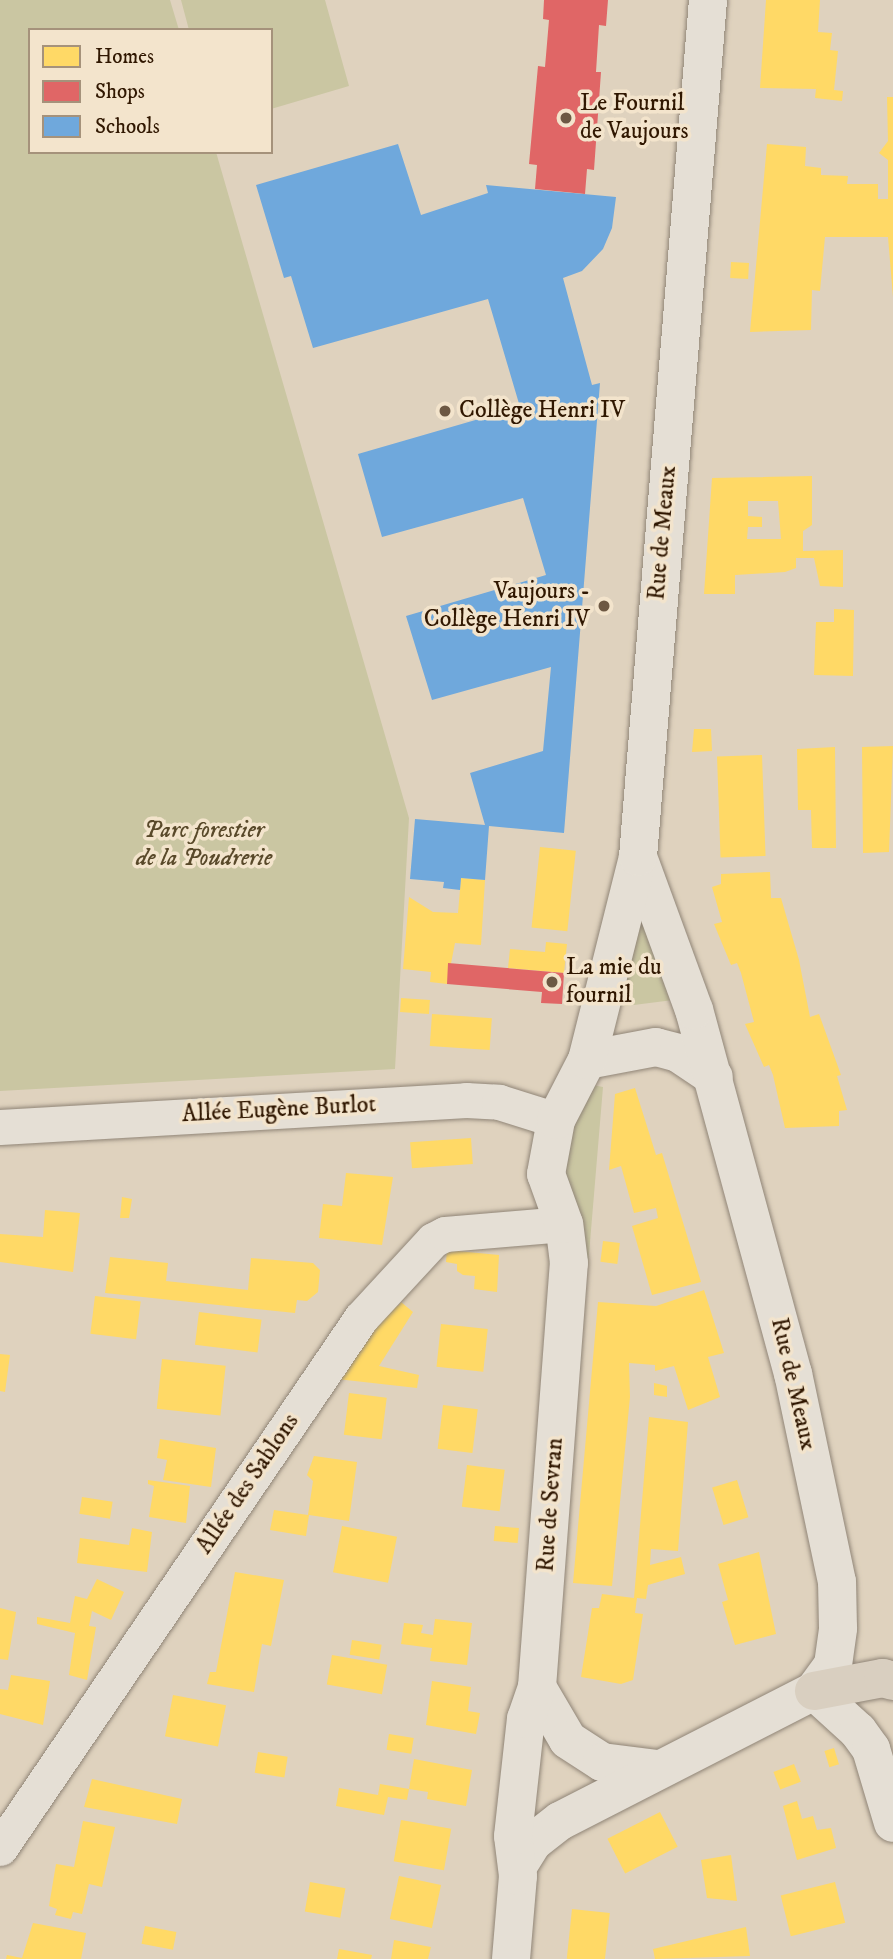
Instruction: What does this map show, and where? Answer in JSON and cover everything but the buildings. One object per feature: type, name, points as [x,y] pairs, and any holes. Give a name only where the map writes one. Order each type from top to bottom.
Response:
[{"type":"highway","points":[[814,1691],[883,1678],[893,1681]]},
{"type":"main road","name":"Rue de Meaux","points":[[587,1060],[638,857],[708,0]]},
{"type":"main road","name":"Rue de Meaux","points":[[638,857],[713,1077],[793,1374],[837,1582],[833,1665],[814,1691]]},
{"type":"main road","points":[[587,1060],[656,1046],[678,1053],[713,1077]]},
{"type":"main road","name":"Rue de Sevran","points":[[511,1959],[518,1866],[514,1824],[526,1718],[537,1687],[569,1263],[564,1224],[546,1174],[556,1120],[587,1060]]},
{"type":"main road","points":[[537,1687],[568,1740],[602,1762],[656,1769]]},
{"type":"main road","points":[[518,1866],[533,1842],[560,1821],[656,1769],[814,1691],[859,1731],[871,1749],[893,1823]]},
{"type":"street","name":"Allée Eugène Burlot","points":[[0,1127],[466,1100],[499,1102],[556,1120]]},
{"type":"street","name":"Allée des Sablons","points":[[0,1848],[360,1318],[433,1240],[445,1234],[564,1224]]},
{"type":"green space","name":"Parc forestier de la Poudrerie","points":[[0,0],[170,0],[178,28],[28,28],[28,154],[217,154],[409,818],[395,1069],[0,1091]]},
{"type":"green space","points":[[181,0],[325,0],[349,86],[273,108],[273,28],[188,28]]},
{"type":"green space","points":[[636,912],[681,999],[626,1006],[614,1001]]},
{"type":"green space","points":[[592,1085],[603,1087],[588,1266],[561,1184],[567,1128]]},
{"type":"place","name":"Le Fournil de Vaujours","points":[[566,118]]},
{"type":"place","name":"Collège Henri IV","points":[[445,411]]},
{"type":"place","name":"Vaujours - Collège Henri IV","points":[[604,606]]},
{"type":"place","name":"La mie du fournil","points":[[552,982]]}]
